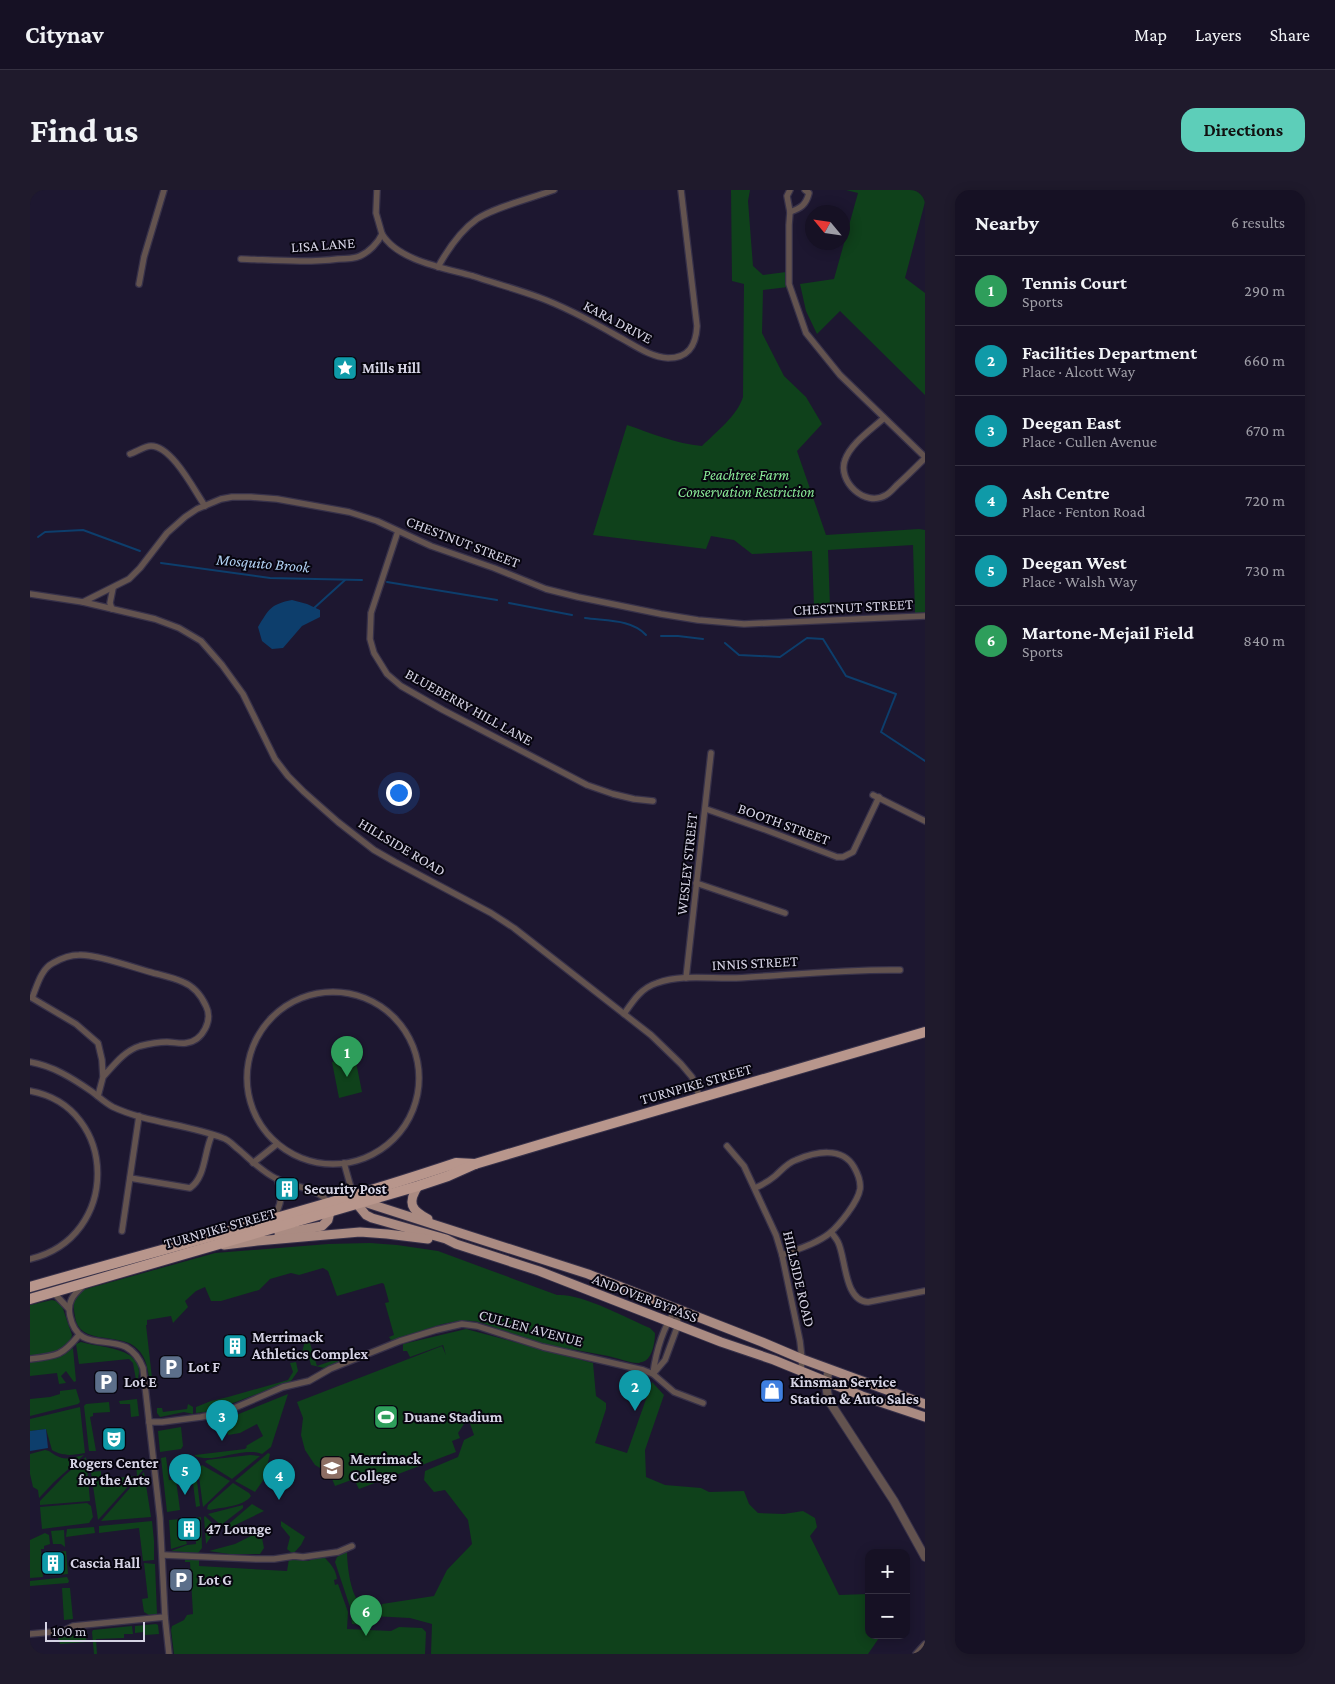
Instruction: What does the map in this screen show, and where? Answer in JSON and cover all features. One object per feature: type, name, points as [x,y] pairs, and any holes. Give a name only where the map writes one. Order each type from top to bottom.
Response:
[{"type":"highway","name":"TURNPIKE STREET","points":[[30,1288],[273,1218],[358,1201],[418,1186],[475,1164],[925,1032]]},
{"type":"highway","name":"TURNPIKE STREET","points":[[358,1201],[456,1163],[475,1164]]},
{"type":"highway","name":"TURNPIKE STREET","points":[[30,1299],[217,1245],[329,1207]]},
{"type":"main road","points":[[418,1186],[412,1197],[412,1207],[419,1214],[443,1227]]},
{"type":"main road","name":"ANDOVER BYPASS","points":[[358,1201],[588,1274],[802,1359],[925,1404]]},
{"type":"main road","name":"ANDOVER BYPASS","points":[[358,1201],[366,1215],[372,1218],[446,1239],[456,1244],[515,1262],[721,1342],[925,1417]]},
{"type":"main road","points":[[257,1241],[268,1236],[322,1226],[328,1220],[329,1207]]},
{"type":"main road","points":[[217,1245],[339,1233],[374,1232],[456,1244]]},
{"type":"street","points":[[139,284],[144,257],[164,190]]},
{"type":"street","points":[[377,190],[376,213],[382,234]]},
{"type":"street","points":[[438,267],[453,243],[478,218],[498,209],[554,190]]},
{"type":"street","name":"KARA DRIVE","points":[[382,234],[394,248],[421,261],[551,302],[647,352],[669,358],[686,353],[697,336],[681,190]]},
{"type":"street","points":[[790,190],[787,196],[790,212],[789,284],[806,332],[840,375],[925,458],[886,496],[873,498],[860,495],[849,485],[843,472],[844,461],[850,450],[884,418]]},
{"type":"street","points":[[790,212],[806,203],[809,194],[805,190]]},
{"type":"street","name":"LISA LANE","points":[[241,259],[299,261],[353,258],[369,250],[382,234]]},
{"type":"street","points":[[130,454],[151,446],[162,449],[175,461],[205,506]]},
{"type":"street","name":"CHESTNUT STREET","points":[[83,602],[113,588],[134,575],[175,526],[185,517],[221,499],[232,497],[277,499],[349,512],[377,521],[430,546],[554,591],[698,620],[759,624],[925,616]]},
{"type":"street","name":"BLUEBERRY HILL LANE","points":[[398,531],[371,613],[370,639],[374,653],[387,674],[401,686],[443,710],[587,786],[634,799],[653,801]]},
{"type":"street","points":[[112,609],[110,602],[113,588]]},
{"type":"street","points":[[30,594],[83,602]]},
{"type":"street","name":"HILLSIDE ROAD","points":[[83,602],[168,623],[201,641],[222,665],[243,694],[275,759],[304,792],[331,817],[374,850],[501,919],[651,1035],[692,1077],[700,1098]]},
{"type":"street","name":"WESLEY STREET","points":[[686,978],[711,753]]},
{"type":"street","name":"BOOTH STREET","points":[[706,809],[751,824],[836,857],[843,857],[853,852],[876,796],[925,821]]},
{"type":"street","points":[[696,883],[785,913]]},
{"type":"street","points":[[98,1096],[103,1077],[102,1060],[95,1039],[76,1024],[32,998],[45,970],[52,963],[79,955],[103,959],[182,982],[200,995],[209,1011],[210,1019],[198,1037],[192,1042],[164,1042],[134,1048],[126,1052],[103,1077]]},
{"type":"street","name":"INNIS STREET","points":[[624,1014],[635,998],[649,986],[666,980],[742,978],[836,970],[900,970]]},
{"type":"street","points":[[318,992],[350,993],[366,998],[382,1007],[404,1029],[413,1044],[419,1061],[422,1080],[414,1111],[396,1138],[377,1151],[344,1163],[323,1164],[305,1160],[289,1153],[264,1131],[251,1103],[248,1072],[249,1056],[263,1027],[285,1006],[318,992]]},
{"type":"street","points":[[30,1062],[59,1070],[110,1106],[139,1116],[212,1134],[227,1140],[253,1163],[277,1179],[305,1190],[320,1193],[329,1207]]},
{"type":"street","points":[[30,1090],[56,1100],[75,1115],[88,1135],[95,1152],[98,1181],[93,1203],[87,1217],[78,1230],[54,1250],[30,1259]]},
{"type":"street","points":[[122,1231],[139,1116]]},
{"type":"street","points":[[130,1178],[190,1188],[199,1178],[206,1148],[212,1134]]},
{"type":"street","points":[[253,1163],[277,1144]]},
{"type":"street","name":"HILLSIDE ROAD","points":[[727,1146],[744,1166],[776,1234],[782,1255],[802,1359],[801,1371]]},
{"type":"street","points":[[755,1188],[776,1175],[794,1160],[805,1156],[831,1152],[846,1158],[860,1179],[857,1198],[831,1232],[814,1243],[782,1255]]},
{"type":"street","points":[[344,1163],[358,1201]]},
{"type":"street","points":[[273,1218],[282,1198],[277,1179]]},
{"type":"street","points":[[831,1232],[838,1243],[850,1287],[857,1298],[868,1302],[925,1291]]},
{"type":"street","points":[[68,1308],[71,1298],[86,1283]]},
{"type":"street","points":[[53,1292],[68,1308],[71,1320],[80,1335],[89,1340],[125,1347],[139,1359],[144,1376],[160,1518],[165,1617],[169,1654]]},
{"type":"street","points":[[653,1374],[655,1358],[668,1321],[676,1309]]},
{"type":"street","points":[[653,1374],[665,1360],[678,1325],[676,1309]]},
{"type":"street","name":"CULLEN AVENUE","points":[[149,1422],[162,1422],[225,1412],[283,1387],[309,1381],[330,1369],[400,1341],[462,1324],[477,1326],[543,1347],[587,1356],[653,1374]]},
{"type":"street","points":[[30,1359],[56,1355],[67,1350],[80,1335]]},
{"type":"street","points":[[829,1369],[826,1381],[827,1396],[831,1404],[894,1501],[925,1557]]},
{"type":"street","points":[[653,1374],[674,1392],[703,1402]]},
{"type":"street","points":[[163,1555],[274,1559],[317,1556],[338,1552],[352,1546]]},
{"type":"street","points":[[30,1634],[63,1631],[76,1626],[165,1617]]},
{"type":"street","points":[[916,1654],[925,1644]]},
{"type":"green space","name":"Peachtree Farm Conservation Restriction","points":[[731,190],[750,190],[748,201],[753,266],[763,275],[786,272],[788,287],[763,290],[762,333],[784,376],[806,397],[822,424],[797,451],[826,535],[925,530],[925,613],[915,613],[913,545],[828,550],[831,612],[811,613],[814,606],[812,551],[752,554],[734,540],[711,536],[706,549],[593,535],[627,425],[673,441],[702,446],[731,417],[743,397],[744,284],[732,281]]},
{"type":"green space","points":[[846,190],[925,190],[925,202],[905,278],[925,293],[925,395],[840,311],[817,334],[806,311],[800,284],[834,279],[842,250],[850,250],[850,222],[858,193]]},
{"type":"green space","points":[[355,1057],[362,1092],[339,1098],[332,1062]]},
{"type":"green space","points":[[370,1243],[438,1251],[557,1295],[567,1295],[591,1302],[650,1328],[655,1333],[652,1352],[645,1361],[631,1362],[533,1342],[472,1321],[441,1324],[391,1340],[389,1337],[394,1335],[385,1303],[389,1302],[384,1284],[337,1296],[328,1271],[323,1268],[299,1275],[291,1273],[270,1279],[259,1290],[221,1301],[211,1301],[205,1287],[196,1291],[185,1301],[188,1307],[173,1323],[171,1316],[147,1320],[152,1378],[149,1377],[143,1356],[138,1349],[127,1342],[84,1332],[78,1326],[75,1317],[74,1303],[79,1291],[215,1253],[328,1244]]},
{"type":"green space","points":[[52,1300],[62,1306],[72,1335],[70,1341],[56,1352],[30,1356],[30,1305]]},
{"type":"green space","points":[[466,1329],[593,1363],[596,1396],[606,1403],[606,1409],[595,1443],[627,1453],[652,1382],[664,1395],[645,1450],[646,1477],[665,1485],[701,1488],[709,1492],[744,1491],[749,1504],[758,1513],[784,1514],[803,1511],[815,1518],[817,1527],[810,1536],[839,1595],[865,1594],[865,1639],[878,1639],[868,1654],[431,1654],[432,1624],[410,1618],[372,1616],[372,1613],[365,1612],[365,1615],[357,1614],[356,1623],[361,1625],[352,1624],[350,1607],[335,1562],[337,1557],[347,1551],[353,1592],[359,1602],[380,1613],[382,1604],[434,1596],[447,1570],[472,1544],[468,1520],[445,1490],[434,1492],[424,1480],[425,1471],[458,1457],[464,1440],[474,1435],[468,1418],[458,1433],[460,1438],[452,1441],[456,1452],[359,1489],[354,1479],[335,1486],[330,1474],[315,1465],[305,1450],[301,1435],[303,1418],[297,1402],[442,1346],[446,1355],[443,1345],[410,1357],[407,1351],[403,1351],[403,1344]]},
{"type":"green space","points":[[309,1340],[317,1366],[352,1352],[353,1355],[324,1368],[311,1365],[308,1354],[302,1352],[305,1341]]},
{"type":"green space","points":[[81,1342],[110,1348],[129,1355],[136,1361],[139,1368],[138,1379],[136,1380],[133,1363],[129,1359],[79,1364],[76,1344]]},
{"type":"green space","points":[[73,1348],[76,1381],[74,1382],[66,1371],[61,1376],[66,1383],[59,1384],[57,1373],[30,1376],[30,1361],[62,1356]]},
{"type":"green space","points":[[296,1362],[298,1371],[291,1381],[236,1402],[196,1413],[196,1407],[211,1401],[288,1380],[293,1372],[290,1363]]},
{"type":"green space","points":[[76,1389],[80,1402],[78,1404],[30,1416],[30,1399],[50,1397],[60,1394],[60,1391]]},
{"type":"green space","points":[[288,1394],[271,1447],[262,1454],[246,1452],[211,1458],[195,1456],[245,1449],[246,1446],[263,1436],[257,1424],[240,1433],[228,1435],[225,1425],[213,1427],[212,1423]]},
{"type":"green space","points":[[137,1399],[139,1416],[131,1417],[130,1404],[120,1404],[119,1401]]},
{"type":"green space","points":[[109,1402],[110,1412],[93,1413],[93,1416],[90,1417],[96,1451],[89,1451],[84,1406],[86,1404]]},
{"type":"green space","points":[[188,1404],[193,1407],[193,1414],[184,1412],[160,1417],[157,1413],[157,1408],[162,1408],[163,1412],[187,1409]]},
{"type":"green space","points":[[80,1407],[85,1453],[60,1454],[52,1450],[46,1429],[30,1431],[30,1419]]},
{"type":"green space","points":[[181,1427],[183,1446],[181,1449],[160,1452],[158,1431]]},
{"type":"green space","points":[[45,1450],[63,1458],[84,1455],[39,1498],[38,1490],[33,1487],[30,1474],[30,1454]]},
{"type":"green space","points":[[268,1453],[270,1454],[264,1479],[255,1492],[235,1481]]},
{"type":"green space","points":[[250,1455],[260,1456],[232,1479],[205,1462],[207,1460]]},
{"type":"green space","points":[[86,1457],[90,1501],[40,1505],[40,1501]]},
{"type":"green space","points":[[166,1457],[169,1480],[176,1480],[180,1510],[167,1512],[161,1458]]},
{"type":"green space","points":[[190,1459],[195,1464],[200,1506],[196,1507]]},
{"type":"green space","points":[[140,1461],[143,1470],[98,1520],[91,1472],[101,1471],[101,1479],[137,1476],[136,1462]]},
{"type":"green space","points":[[202,1465],[230,1481],[203,1507],[198,1469]]},
{"type":"green space","points":[[144,1472],[151,1517],[101,1521]]},
{"type":"green space","points":[[233,1483],[251,1496],[247,1500],[232,1506],[207,1509],[208,1505]]},
{"type":"green space","points":[[87,1503],[91,1506],[93,1517],[89,1523],[42,1529],[40,1507]]},
{"type":"green space","points":[[252,1504],[264,1511],[225,1530],[224,1528]]},
{"type":"green space","points":[[243,1505],[243,1508],[221,1525],[208,1514]]},
{"type":"green space","points":[[201,1517],[202,1548],[198,1553],[171,1551],[196,1544],[194,1518]]},
{"type":"green space","points":[[204,1517],[217,1528],[206,1544]]},
{"type":"green space","points":[[181,1519],[183,1541],[186,1541],[187,1544],[171,1549],[169,1520]]},
{"type":"green space","points":[[152,1521],[154,1560],[143,1561],[139,1528],[99,1533],[99,1526]]},
{"type":"green space","points":[[281,1521],[305,1537],[293,1554],[287,1549],[290,1537],[281,1526]]},
{"type":"green space","points":[[94,1527],[95,1533],[66,1537],[67,1529]]},
{"type":"green space","points":[[64,1530],[65,1547],[61,1544],[53,1544],[51,1531]]},
{"type":"green space","points":[[263,1530],[264,1548],[260,1554],[229,1554],[209,1551],[235,1544]]},
{"type":"green space","points":[[45,1533],[49,1535],[50,1544],[41,1549],[43,1577],[30,1578],[30,1540]]},
{"type":"green space","points":[[66,1551],[68,1574],[47,1576],[61,1574],[59,1552]]},
{"type":"green space","points":[[323,1556],[335,1572],[337,1579],[334,1580],[335,1585],[338,1584],[348,1612],[347,1629],[391,1631],[399,1627],[422,1628],[426,1632],[425,1654],[174,1654],[172,1626],[184,1620],[187,1615],[193,1614],[190,1562],[185,1562],[185,1559],[199,1559],[199,1566],[287,1571],[289,1559],[308,1561]]},
{"type":"green space","points":[[144,1563],[155,1564],[157,1614],[149,1615],[144,1612],[142,1599],[148,1598]]},
{"type":"green space","points":[[67,1577],[68,1583],[30,1586],[30,1581]]},
{"type":"green space","points":[[62,1588],[70,1588],[73,1619],[64,1620]]},
{"type":"green space","points":[[158,1625],[159,1634],[145,1635],[144,1632],[135,1633],[135,1626]]},
{"type":"green space","points":[[132,1626],[133,1634],[124,1634],[124,1638],[96,1639],[97,1654],[94,1654],[93,1630]]},
{"type":"green space","points":[[84,1631],[87,1642],[60,1644],[58,1638]]},
{"type":"water","points":[[292,600],[320,610],[320,617],[302,626],[283,648],[272,649],[262,641],[258,627],[271,608],[279,603]]},
{"type":"water","points":[[46,1429],[48,1448],[30,1451],[30,1431]]},
{"type":"waterway","name":"Mosquito Brook","points":[[38,537],[45,532],[83,530],[140,551]]},
{"type":"waterway","name":"Mosquito Brook","points":[[161,563],[270,578],[362,580]]},
{"type":"waterway","points":[[313,609],[345,580]]},
{"type":"waterway","name":"Mosquito Brook","points":[[387,582],[497,600]]},
{"type":"waterway","name":"Mosquito Brook","points":[[509,603],[572,615]]},
{"type":"waterway","name":"Mosquito Brook","points":[[585,618],[626,623],[646,635]]},
{"type":"waterway","name":"Mosquito Brook","points":[[661,636],[703,639]]},
{"type":"waterway","name":"Mosquito Brook","points":[[725,643],[739,655],[780,657],[807,638],[823,639],[846,676],[896,694],[881,732],[925,761]]},
{"type":"place","name":"Mills Hill","points":[[345,368]]},
{"type":"place","name":"Tennis Court","points":[[347,1077]]},
{"type":"place","name":"Security Post","points":[[287,1189]]},
{"type":"place","name":"Merrimack Athletics Complex","points":[[235,1346]]},
{"type":"place","name":"Lot F","points":[[171,1367]]},
{"type":"place","name":"Lot E","points":[[106,1382]]},
{"type":"place","name":"Kinsman Service Station & Auto Sales","points":[[772,1391]]},
{"type":"place","name":"Facilities Department","points":[[635,1411]]},
{"type":"place","name":"Duane Stadium","points":[[386,1417]]},
{"type":"place","name":"Rogers Center for the Arts","points":[[114,1439]]},
{"type":"place","name":"Deegan East","points":[[222,1441]]},
{"type":"place","name":"Merrimack College","points":[[332,1468]]},
{"type":"place","name":"Deegan West","points":[[185,1495]]},
{"type":"place","name":"Ash Centre","points":[[279,1500]]},
{"type":"place","name":"47 Lounge","points":[[189,1529]]},
{"type":"place","name":"Cascia Hall","points":[[53,1563]]},
{"type":"place","name":"Lot G","points":[[181,1580]]},
{"type":"place","name":"Martone-Mejail Field","points":[[366,1636]]}]
